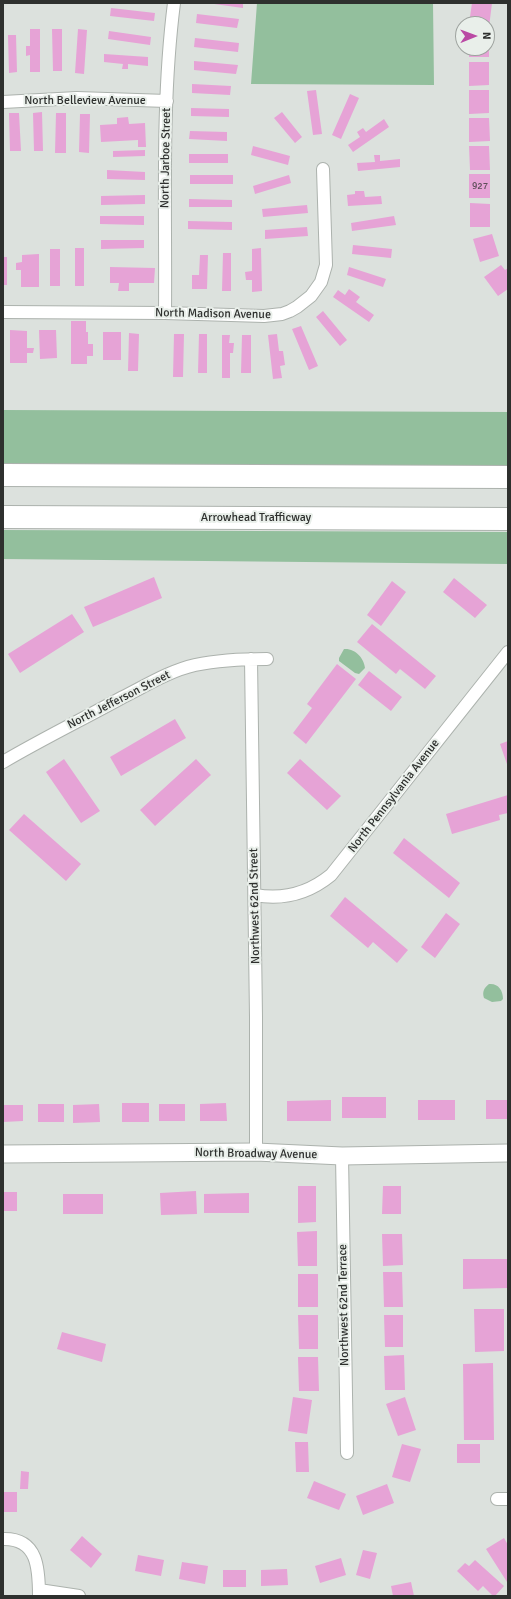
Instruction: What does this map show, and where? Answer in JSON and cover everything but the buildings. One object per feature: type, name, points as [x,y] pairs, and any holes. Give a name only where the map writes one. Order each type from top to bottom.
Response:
[{"type":"highway","points":[[3,475],[508,477]]},
{"type":"highway","name":"Arrowhead Trafficway","points":[[3,517],[508,519]]},
{"type":"street","name":"North Jarboe Street","points":[[165,313],[167,101],[174,3]]},
{"type":"street","name":"North Belleview Avenue","points":[[3,102],[77,98],[167,101]]},
{"type":"street","name":"North Madison Avenue","points":[[3,312],[165,313],[273,316],[290,311],[304,302],[316,289],[326,265],[323,169]]},
{"type":"street","name":"North Pennsylvania Avenue","points":[[255,895],[273,897],[291,895],[308,890],[331,875],[508,652]]},
{"type":"street","name":"Northwest 62nd Street","points":[[251,659],[255,895],[256,1152]]},
{"type":"street","name":"North Jefferson Street","points":[[3,762],[153,680],[173,672],[215,661],[267,659]]},
{"type":"street","name":"North Broadway Avenue","points":[[3,1154],[256,1152],[342,1156],[508,1153]]},
{"type":"street","name":"Northwest 62nd Terrace","points":[[342,1156],[347,1453]]},
{"type":"street","points":[[3,1539],[16,1540],[24,1543],[30,1549],[35,1560],[39,1593],[79,1596]]},
{"type":"green space","points":[[257,3],[433,3],[434,85],[251,84]]},
{"type":"green space","points":[[3,410],[508,412],[508,466],[3,466]]},
{"type":"green space","points":[[3,530],[508,532],[508,564],[3,559]]},
{"type":"green space","points":[[344,649],[352,650],[361,657],[365,668],[359,674],[355,673],[339,661]]},
{"type":"green space","points":[[489,984],[497,986],[501,990],[503,999],[501,1001],[492,1002],[484,998],[484,990]]}]
